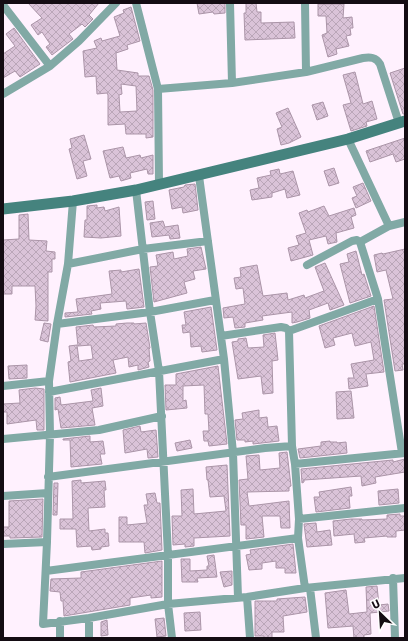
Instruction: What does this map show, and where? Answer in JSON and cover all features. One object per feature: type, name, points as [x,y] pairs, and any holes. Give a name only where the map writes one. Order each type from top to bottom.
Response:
[{"type":"street","points":[[3,94],[50,66],[79,41],[116,3]]},
{"type":"street","points":[[136,3],[158,89],[159,184]]},
{"type":"street","points":[[230,3],[232,83]]},
{"type":"street","points":[[305,3],[306,72]]},
{"type":"street","points":[[3,5],[50,66]]},
{"type":"street","points":[[3,209],[73,201],[136,190],[348,139],[402,122],[380,64],[375,59],[367,57],[306,72],[232,83],[158,89]]},
{"type":"street","points":[[348,139],[389,226]]},
{"type":"street","points":[[199,176],[224,359],[233,453],[238,598]]},
{"type":"street","points":[[136,190],[162,416],[168,555],[168,604],[172,638]]},
{"type":"street","points":[[73,201],[68,264],[57,324],[49,381],[50,435],[43,624],[168,604],[238,598],[307,588],[393,578],[405,578]]},
{"type":"street","points":[[307,265],[352,241],[357,240],[360,242],[389,226],[405,222]]},
{"type":"street","points":[[68,264],[143,249],[208,241]]},
{"type":"street","points":[[295,464],[403,453],[378,299],[360,242]]},
{"type":"street","points":[[289,331],[378,299]]},
{"type":"street","points":[[57,324],[150,312],[215,300]]},
{"type":"street","points":[[221,336],[281,327],[286,328],[289,331]]},
{"type":"street","points":[[289,331],[292,446],[295,464],[299,519],[298,538],[314,638]]},
{"type":"street","points":[[49,392],[224,359]]},
{"type":"street","points":[[3,386],[49,381]]},
{"type":"street","points":[[3,439],[99,430],[162,416]]},
{"type":"street","points":[[48,477],[265,448],[292,446]]},
{"type":"street","points":[[3,496],[48,493]]},
{"type":"street","points":[[299,519],[405,508]]},
{"type":"street","points":[[46,571],[298,538]]},
{"type":"street","points":[[3,544],[47,542]]},
{"type":"street","points":[[393,578],[395,638]]},
{"type":"street","points":[[247,597],[250,638]]},
{"type":"street","points":[[88,618],[88,638]]},
{"type":"street","points":[[60,621],[60,638]]},
{"type":"building","points":[[28,3],[99,3],[89,15],[93,19],[85,27],[82,24],[69,34],[73,39],[52,55],[46,47],[50,44],[42,32],[38,35],[31,25],[42,18]]},
{"type":"building","points":[[197,3],[225,3],[225,13],[214,14],[213,12],[199,14]]},
{"type":"building","points":[[246,3],[256,3],[257,12],[261,12],[261,23],[294,22],[295,38],[245,40],[244,13],[246,13]]},
{"type":"building","points":[[318,4],[344,4],[343,18],[352,17],[353,28],[350,28],[351,35],[346,36],[349,46],[336,49],[337,54],[328,57],[322,35],[327,33],[326,16],[318,16]]},
{"type":"building","points":[[131,7],[140,41],[127,45],[128,49],[116,53],[117,70],[138,73],[138,76],[149,76],[153,90],[153,137],[146,138],[146,134],[126,134],[125,124],[108,125],[108,95],[107,93],[97,94],[96,76],[85,77],[83,51],[97,48],[94,41],[101,38],[102,41],[120,36],[114,17],[124,13],[123,10]],"holes":[[[121,84],[136,86],[137,111],[120,112],[119,95],[122,94]]]},
{"type":"building","points":[[14,28],[40,64],[20,77],[15,71],[3,78],[3,54],[15,46],[6,34]]},
{"type":"building","points":[[405,68],[405,114],[403,114],[390,73]]},
{"type":"building","points":[[355,72],[363,104],[372,101],[377,119],[366,122],[367,126],[351,131],[343,105],[351,103],[343,75]]},
{"type":"building","points":[[323,102],[328,116],[317,120],[312,105]]},
{"type":"building","points":[[288,108],[301,137],[281,145],[277,129],[282,127],[276,113]]},
{"type":"building","points":[[84,135],[91,159],[83,161],[87,176],[77,179],[69,149],[72,148],[70,139]]},
{"type":"building","points":[[405,138],[405,159],[396,162],[393,154],[370,162],[366,151]]},
{"type":"building","points":[[123,147],[126,158],[140,155],[141,158],[153,155],[153,174],[148,174],[147,169],[130,173],[131,178],[121,181],[119,176],[110,178],[103,151]]},
{"type":"building","points":[[334,168],[339,183],[329,186],[324,171]]},
{"type":"building","points":[[279,169],[280,174],[293,171],[300,195],[287,198],[285,189],[272,193],[272,197],[252,200],[250,190],[259,188],[257,178],[271,175],[270,171]]},
{"type":"building","points":[[363,183],[371,201],[356,208],[352,198],[357,196],[353,187]]},
{"type":"building","points":[[195,184],[198,210],[183,213],[182,207],[172,209],[169,190],[184,187],[185,185]]},
{"type":"building","points":[[153,201],[155,219],[147,220],[145,202]]},
{"type":"building","points":[[97,205],[97,208],[104,207],[105,211],[119,207],[121,236],[101,238],[84,237],[85,220],[87,220],[87,206]]},
{"type":"building","points":[[324,206],[329,216],[354,208],[356,215],[351,217],[354,228],[336,233],[337,242],[328,244],[326,236],[309,240],[313,255],[291,261],[288,248],[299,245],[296,236],[306,233],[299,213],[307,210],[308,212]]},
{"type":"building","points":[[28,214],[29,240],[47,241],[46,251],[55,252],[55,259],[52,259],[52,272],[48,272],[48,321],[35,320],[35,286],[12,286],[12,294],[3,294],[3,240],[19,239],[19,215]]},
{"type":"building","points":[[163,221],[165,227],[178,225],[180,238],[170,239],[169,235],[152,237],[150,223]]},
{"type":"building","points":[[201,247],[206,269],[193,271],[195,279],[184,282],[187,293],[154,302],[150,267],[158,266],[156,255],[173,252],[174,259],[188,256],[187,249]]},
{"type":"building","points":[[405,249],[405,364],[402,364],[403,370],[395,371],[384,300],[393,299],[386,270],[377,272],[374,255]]},
{"type":"building","points":[[356,251],[362,275],[364,274],[371,296],[350,303],[340,264],[349,262],[347,254]]},
{"type":"building","points":[[325,263],[344,305],[330,310],[328,303],[309,310],[310,318],[292,323],[292,312],[262,316],[263,320],[245,323],[245,327],[235,328],[233,317],[224,318],[223,308],[245,304],[243,288],[236,289],[234,278],[241,277],[240,268],[257,265],[263,296],[287,293],[288,300],[304,295],[305,298],[324,291],[315,267]]},
{"type":"building","points":[[139,269],[144,307],[127,309],[126,301],[100,303],[101,309],[91,311],[92,314],[65,317],[65,313],[78,312],[76,299],[112,294],[109,271],[121,270],[121,272]]},
{"type":"building","points":[[374,306],[384,372],[366,374],[368,386],[349,389],[348,378],[354,378],[351,364],[374,360],[371,342],[355,346],[352,333],[333,338],[335,345],[325,348],[319,326]]},
{"type":"building","points":[[211,307],[217,350],[202,352],[201,346],[191,347],[190,332],[183,333],[182,325],[186,325],[184,312]]},
{"type":"building","points":[[44,323],[51,324],[48,342],[40,340]]},
{"type":"building","points":[[146,323],[150,348],[150,361],[148,362],[149,367],[138,370],[138,365],[129,367],[128,357],[113,360],[116,373],[70,382],[68,362],[71,361],[69,346],[77,345],[79,361],[93,359],[91,345],[78,346],[76,327],[93,325],[94,327],[116,326],[116,324]]},
{"type":"building","points":[[275,333],[278,360],[272,361],[273,393],[263,394],[261,376],[238,379],[232,342],[238,341],[238,339],[246,338],[248,348],[264,347],[263,335]]},
{"type":"building","points":[[27,365],[27,378],[9,379],[8,366]]},
{"type":"building","points":[[218,366],[227,444],[209,446],[208,441],[204,441],[203,431],[209,431],[208,414],[205,414],[204,385],[183,386],[183,401],[186,400],[187,408],[166,410],[165,385],[176,385],[176,374]]},
{"type":"building","points":[[35,388],[44,389],[44,430],[37,430],[36,420],[7,424],[7,412],[3,412],[3,404],[20,403],[19,390]]},
{"type":"building","points":[[101,388],[103,406],[92,408],[95,425],[61,428],[58,409],[55,410],[55,398],[60,397],[61,405],[93,401],[91,390]]},
{"type":"building","points":[[351,391],[354,418],[337,419],[336,392]]},
{"type":"building","points":[[259,410],[259,418],[267,417],[268,427],[277,426],[279,441],[253,444],[253,441],[245,442],[245,440],[237,440],[235,420],[243,419],[242,413]]},
{"type":"building","points":[[140,426],[141,432],[156,430],[158,457],[148,458],[147,449],[125,453],[123,430]]},
{"type":"building","points":[[90,436],[90,442],[103,441],[105,454],[100,454],[102,464],[71,467],[70,440],[63,439]]},
{"type":"building","points":[[190,440],[192,448],[177,451],[175,443]]},
{"type":"building","points":[[330,441],[337,443],[346,442],[347,453],[300,458],[298,449],[321,446],[321,442]]},
{"type":"building","points":[[287,452],[291,486],[289,487],[289,491],[247,492],[249,506],[289,501],[290,528],[281,528],[280,516],[262,516],[264,537],[246,539],[246,525],[241,525],[239,480],[248,479],[246,456],[259,455],[260,470],[280,468],[279,453]]},
{"type":"building","points":[[405,459],[405,472],[375,477],[376,483],[362,486],[361,476],[304,480],[302,483],[301,469],[393,460],[393,462]]},
{"type":"building","points":[[227,465],[230,536],[194,538],[194,546],[185,547],[185,544],[173,545],[172,516],[182,516],[181,490],[193,489],[194,514],[226,511],[224,496],[210,497],[206,467]]},
{"type":"building","points":[[81,480],[81,483],[105,481],[105,507],[88,508],[89,531],[105,529],[105,533],[108,533],[109,546],[101,547],[101,549],[92,550],[91,546],[77,547],[76,529],[60,529],[60,519],[73,519],[72,481]]},
{"type":"building","points":[[54,483],[58,483],[57,515],[53,515]]},
{"type":"building","points":[[351,487],[352,496],[349,496],[350,508],[316,512],[314,497],[320,497],[319,492]]},
{"type":"building","points":[[398,489],[399,503],[379,505],[378,491]]},
{"type":"building","points":[[155,493],[157,503],[160,503],[162,550],[145,553],[144,542],[119,542],[119,517],[127,517],[127,525],[147,523],[144,505],[148,505],[146,494]]},
{"type":"building","points":[[43,499],[42,537],[10,538],[10,536],[3,536],[3,527],[9,527],[9,501]]},
{"type":"building","points":[[400,514],[400,516],[405,516],[405,530],[396,531],[396,537],[387,536],[364,538],[365,542],[355,543],[354,534],[334,536],[333,521],[351,519],[387,519],[387,515]]},
{"type":"building","points":[[316,523],[317,532],[330,530],[332,545],[307,547],[304,524]]},
{"type":"building","points":[[293,544],[296,573],[285,573],[285,568],[276,568],[276,561],[262,563],[262,569],[249,570],[246,555],[251,554],[250,550]]},
{"type":"building","points":[[214,555],[217,577],[197,578],[198,582],[182,582],[181,559],[190,559],[190,571],[207,570],[207,566],[209,566],[207,556]]},
{"type":"building","points":[[162,561],[162,597],[151,598],[151,595],[130,598],[130,605],[64,616],[63,601],[61,601],[60,592],[50,591],[51,579],[81,578],[81,572]]},
{"type":"building","points":[[232,571],[232,585],[224,587],[220,572]]},
{"type":"building","points":[[377,586],[379,605],[388,604],[389,611],[370,613],[371,634],[364,635],[364,638],[354,638],[353,626],[328,628],[325,593],[346,590],[349,614],[367,612],[366,587]]},
{"type":"building","points":[[305,597],[307,612],[283,616],[284,632],[272,632],[272,638],[255,636],[255,601],[277,601],[277,599]]},
{"type":"building","points":[[200,612],[201,630],[185,631],[184,613]]},
{"type":"building","points":[[164,618],[166,636],[157,637],[155,619]]},
{"type":"building","points":[[107,620],[108,635],[101,636],[101,622]]}]
